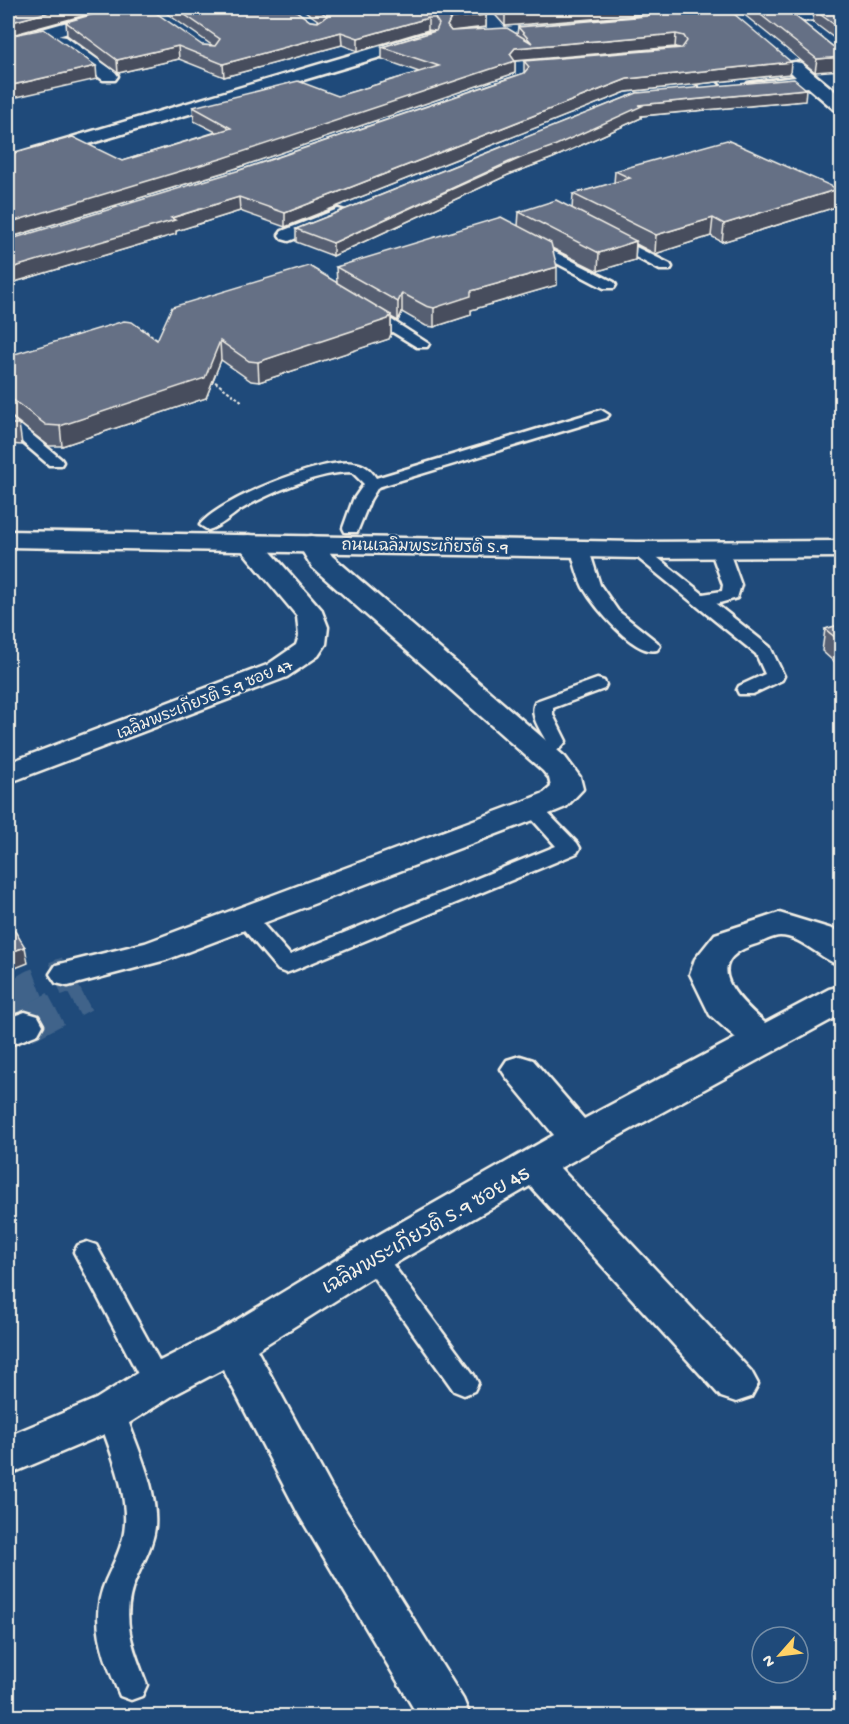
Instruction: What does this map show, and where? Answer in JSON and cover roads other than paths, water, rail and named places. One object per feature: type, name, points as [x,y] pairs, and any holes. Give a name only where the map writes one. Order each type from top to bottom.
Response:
[{"type":"street","points":[[8,41],[49,33],[133,8]]},
{"type":"street","points":[[624,8],[714,90]]},
{"type":"street","points":[[786,12],[842,14]]},
{"type":"street","points":[[786,12],[808,29]]},
{"type":"street","points":[[617,24],[640,22]]},
{"type":"street","points":[[49,33],[109,76]]},
{"type":"street","points":[[8,162],[429,37]]},
{"type":"street","points":[[651,56],[675,54]]},
{"type":"street","points":[[785,59],[842,107]]},
{"type":"street","points":[[691,92],[812,81]]},
{"type":"street","points":[[289,236],[353,209]]},
{"type":"street","name":"ถนนเฉลิมพระเกียรติ ร.9","points":[[8,523],[842,532]]},
{"type":"street","name":"ถนนเฉลิมพระเกียรติ ร.9","points":[[8,539],[579,547],[637,550],[842,549]]},
{"type":"street","name":"เฉลิมพระเกียรติ ร.9 ซอย 47","points":[[8,774],[56,758],[277,671],[303,656],[313,644],[315,629],[311,615],[249,543]]},
{"type":"street","points":[[76,984],[154,952],[533,809],[555,800],[567,789],[564,777],[554,764],[537,752],[322,561],[311,544]]},
{"type":"street","points":[[762,1041],[723,1006],[708,974],[711,959],[727,942],[779,924],[823,938],[842,954]]},
{"type":"street","name":"เฉลิมพระเกียรติ ร.9 ซอย 45","points":[[8,1456],[111,1412],[157,1383],[232,1344],[373,1257],[579,1139],[842,998]]},
{"type":"street","points":[[520,1069],[579,1139]]},
{"type":"street","points":[[534,1165],[736,1384]]},
{"type":"street","points":[[232,1344],[315,1501],[445,1716]]},
{"type":"lane","points":[[603,235],[665,267]]},
{"type":"lane","points":[[521,238],[609,285]]},
{"type":"lane","points":[[354,303],[422,344]]},
{"type":"lane","points":[[351,528],[354,513],[372,484],[601,415]]},
{"type":"lane","points":[[8,422],[56,462]]},
{"type":"lane","points":[[208,525],[226,510],[266,490],[306,476],[351,467],[365,473],[372,484]]},
{"type":"lane","points":[[579,547],[591,585],[612,615],[651,646]]},
{"type":"lane","points":[[701,599],[720,599],[731,594],[732,585],[718,549]]},
{"type":"lane","points":[[637,550],[764,651],[775,676],[746,690]]},
{"type":"lane","points":[[537,752],[552,747],[556,741],[543,715],[543,705],[597,685]]},
{"type":"lane","points":[[245,918],[286,965],[570,848],[533,809]]},
{"type":"lane","points":[[87,1252],[157,1383]]},
{"type":"lane","points":[[373,1257],[464,1383]]},
{"type":"lane","points":[[111,1412],[139,1503],[141,1527],[115,1594],[111,1630],[131,1685]]},
{"type":"tunnel","points":[[8,1002],[33,987],[68,974]]},
{"type":"tunnel","points":[[25,1025],[83,994]]}]
